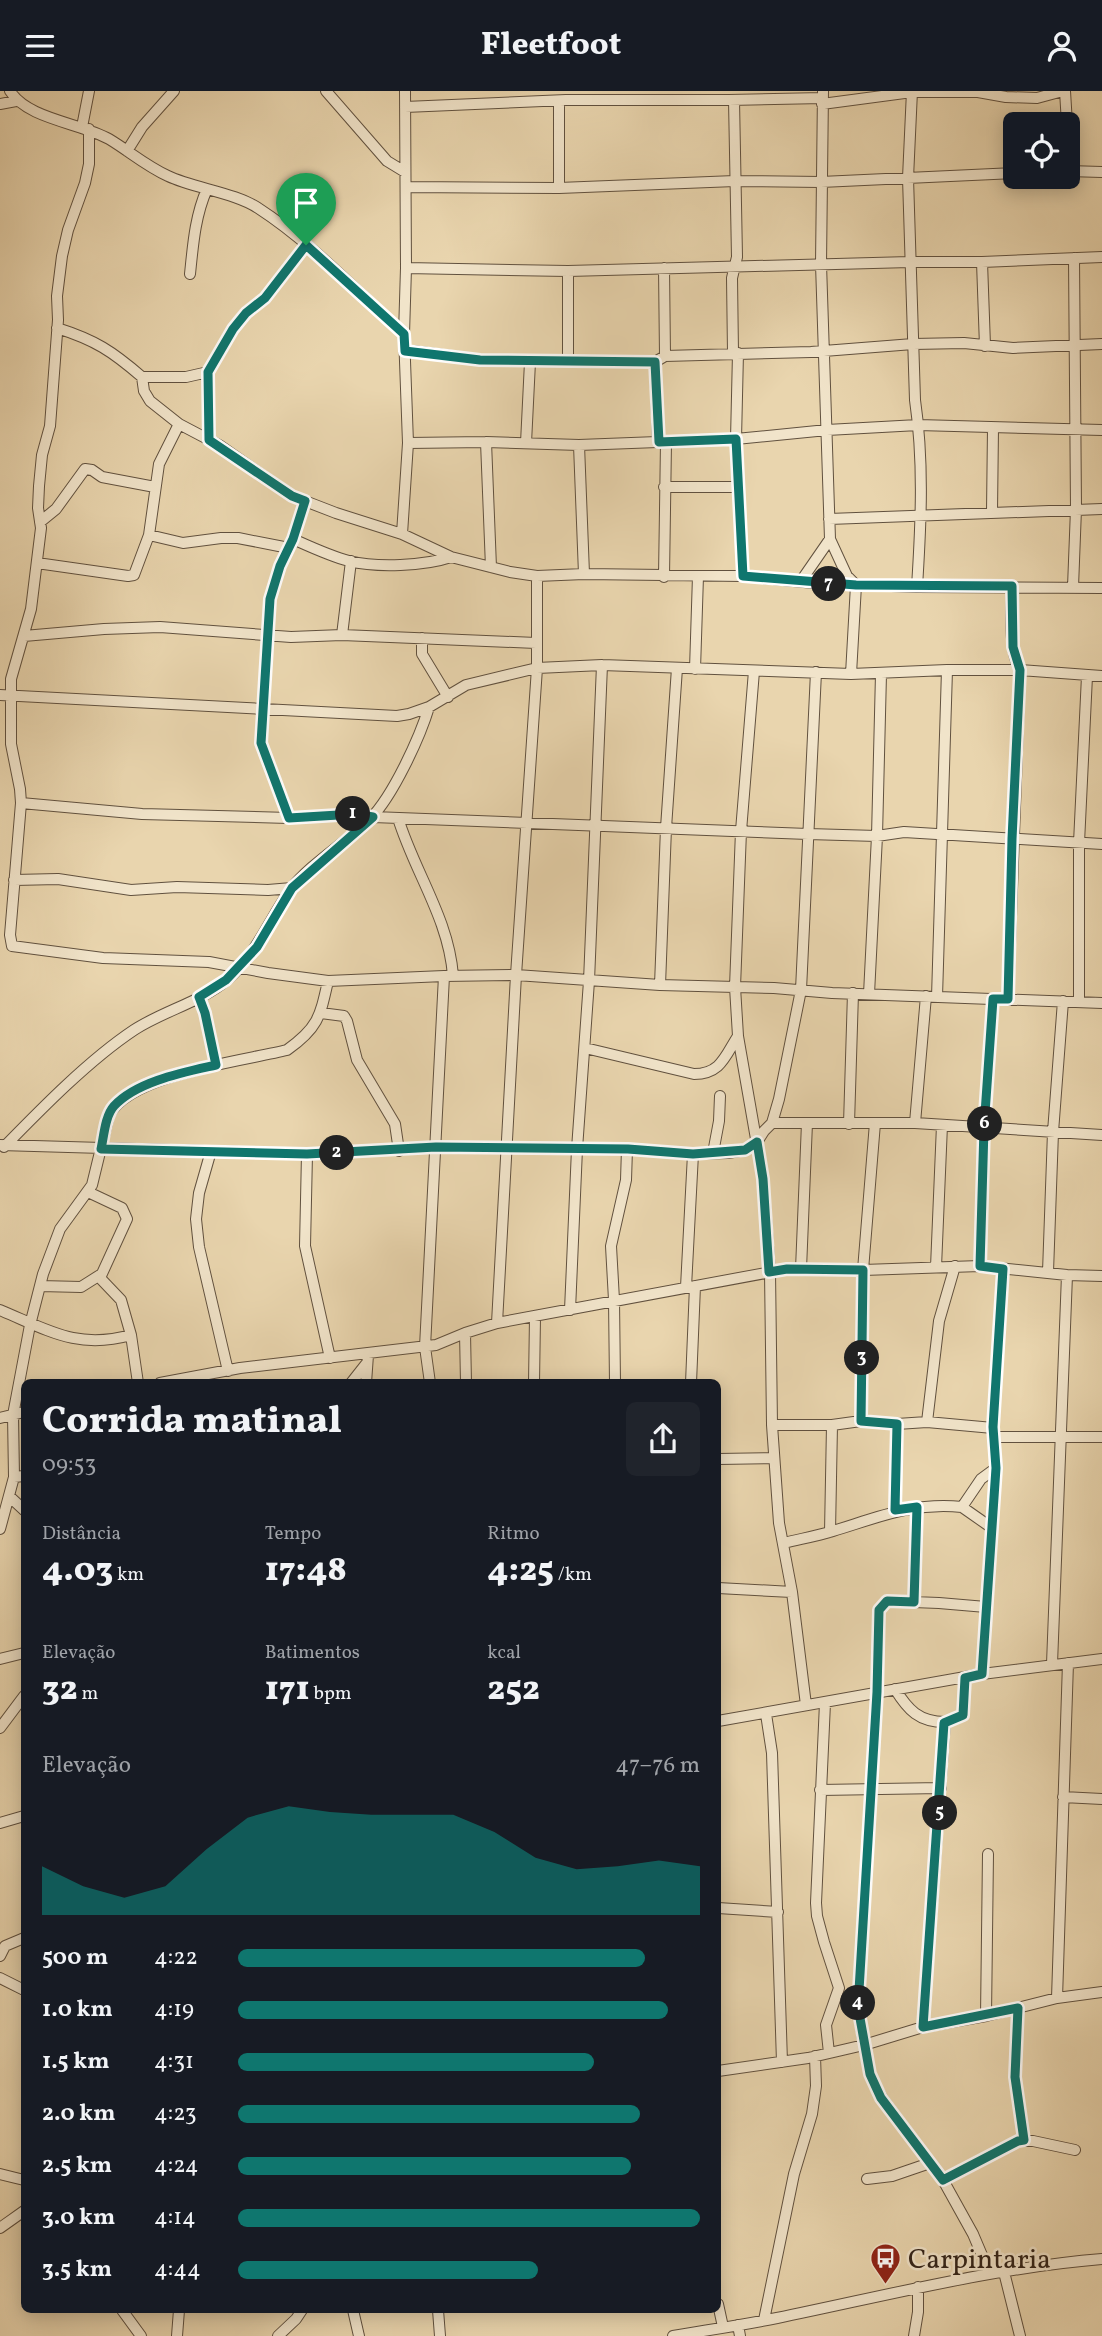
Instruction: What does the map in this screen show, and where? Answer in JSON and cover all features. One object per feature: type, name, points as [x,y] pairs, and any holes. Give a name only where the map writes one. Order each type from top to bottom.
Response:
[{"type":"street","points":[[10,91],[16,101]]},
{"type":"street","points":[[89,91],[86,128],[89,165],[68,230],[57,296],[50,426],[42,454],[40,522],[31,608],[5,695],[21,803],[10,935],[12,946],[103,958],[209,962],[328,981],[516,975],[660,985],[1102,1003]]},
{"type":"street","points":[[127,151],[142,127],[174,91]]},
{"type":"street","points":[[327,91],[387,161],[405,172]]},
{"type":"street","points":[[402,534],[408,443],[404,334],[405,91]]},
{"type":"street","points":[[405,107],[564,97],[823,98],[912,91],[978,91],[1006,97],[1037,98],[1064,91],[1066,112]]},
{"type":"street","points":[[912,91],[908,178],[915,400],[922,514],[917,587]]},
{"type":"street","points":[[559,188],[564,97]]},
{"type":"street","points":[[730,97],[736,181],[737,257],[732,281],[743,576]]},
{"type":"street","points":[[823,98],[821,264],[830,539],[847,576],[856,585],[850,674]]},
{"type":"street","points":[[0,104],[16,101],[62,121],[86,128],[168,177],[256,207],[306,245],[404,334]]},
{"type":"street","points":[[1080,171],[1102,172]]},
{"type":"street","points":[[406,187],[559,188],[736,181],[821,182],[1003,174]]},
{"type":"street","points":[[190,274],[200,204],[206,189]]},
{"type":"street","points":[[209,440],[208,372],[233,329],[246,313],[265,298],[306,245]]},
{"type":"street","points":[[406,268],[568,271],[1102,257]]},
{"type":"street","points":[[1073,587],[1076,509],[1074,258]]},
{"type":"street","points":[[982,262],[985,346]]},
{"type":"street","points":[[664,268],[660,359],[664,577]]},
{"type":"street","points":[[568,271],[568,360]]},
{"type":"street","points":[[57,328],[86,338],[114,353],[142,377],[186,377],[208,372]]},
{"type":"street","points":[[405,351],[480,360],[530,362],[660,359],[913,344],[1013,348],[1102,344]]},
{"type":"street","points":[[526,443],[530,362]]},
{"type":"street","points":[[142,377],[144,391],[150,401],[179,424],[209,440],[292,496],[402,534],[451,557],[491,567],[537,576],[743,576],[856,585],[1102,588]]},
{"type":"street","points":[[37,562],[134,575],[149,535],[161,457],[179,424]]},
{"type":"street","points":[[408,443],[579,445],[736,439],[918,425],[1102,430]]},
{"type":"street","points":[[992,512],[993,428]]},
{"type":"street","points":[[486,442],[491,567]]},
{"type":"street","points":[[579,445],[584,574]]},
{"type":"street","points":[[40,522],[56,509],[85,469],[102,477],[155,487]]},
{"type":"street","points":[[664,487],[739,487]]},
{"type":"street","points":[[289,818],[261,743],[270,599],[305,501]]},
{"type":"street","points":[[830,519],[1102,509]]},
{"type":"street","points":[[149,535],[183,543],[221,538],[291,543],[351,561],[381,564],[424,563],[451,557]]},
{"type":"street","points":[[801,581],[830,539]]},
{"type":"street","points":[[342,635],[351,561]]},
{"type":"street","points":[[497,1323],[516,975],[537,668],[537,576]]},
{"type":"street","points":[[695,669],[698,576]]},
{"type":"street","points":[[1008,999],[1020,670],[1013,647],[1012,586]]},
{"type":"street","points":[[24,636],[160,627],[268,636],[342,635],[536,643]]},
{"type":"street","points":[[422,638],[422,654],[448,697]]},
{"type":"street","points":[[5,695],[397,716],[429,706],[466,685],[537,668],[602,665],[850,674],[1020,670],[1102,676]]},
{"type":"street","points":[[570,1310],[577,1149],[589,981],[602,665]]},
{"type":"street","points":[[660,985],[666,828],[677,668]]},
{"type":"street","points":[[915,1123],[932,996],[943,834],[947,670]]},
{"type":"street","points":[[754,671],[741,831],[737,1036],[763,1179],[769,1272],[772,1425],[779,1523],[792,1593],[806,1705]]},
{"type":"street","points":[[2,1147],[307,1154],[436,1147],[628,1149],[693,1154],[745,1150],[757,1142],[772,1123],[801,990],[816,673]]},
{"type":"street","points":[[869,994],[881,674]]},
{"type":"street","points":[[1079,1002],[1079,843],[1087,675]]},
{"type":"street","points":[[2,1147],[78,1075],[132,1031],[226,980],[257,947],[292,888],[373,817],[389,795],[425,721],[429,706]]},
{"type":"street","points":[[21,803],[142,814],[289,818],[355,814],[373,817],[808,834],[877,836],[904,832],[1102,844]]},
{"type":"street","points":[[398,818],[406,845],[450,947],[425,1347],[429,1379]]},
{"type":"street","points":[[15,880],[58,879],[131,890],[177,887],[268,890],[292,888]]},
{"type":"street","points":[[0,1529],[9,1496],[17,1479],[13,1415],[40,1286],[60,1229],[92,1185],[113,1107],[161,1079],[286,1050],[312,1028],[321,1013],[328,981]]},
{"type":"street","points":[[849,1124],[853,993]]},
{"type":"street","points":[[199,997],[216,1065]]},
{"type":"street","points":[[980,1266],[984,1128],[993,999]]},
{"type":"street","points":[[1048,1272],[1053,1132],[1063,1001]]},
{"type":"street","points":[[321,1013],[344,1016],[347,1021],[357,1060],[395,1124],[399,1151]]},
{"type":"street","points":[[585,1048],[694,1074],[709,1074],[719,1067],[737,1036]]},
{"type":"street","points":[[713,1153],[720,1096]]},
{"type":"street","points":[[772,1123],[915,1123],[1102,1135]]},
{"type":"street","points":[[800,1269],[807,1123]]},
{"type":"street","points":[[861,1421],[863,1270],[876,1123]]},
{"type":"street","points":[[936,1267],[942,1125]]},
{"type":"street","points":[[615,1379],[611,1246],[626,1180],[628,1149]]},
{"type":"street","points":[[211,1151],[199,1193],[196,1219],[199,1247],[228,1371]]},
{"type":"street","points":[[307,1154],[305,1246],[330,1358]]},
{"type":"street","points":[[691,1379],[693,1154]]},
{"type":"street","points":[[40,1286],[81,1287],[100,1275],[127,1219],[122,1208],[88,1192]]},
{"type":"street","points":[[927,1422],[939,1321],[956,1266]]},
{"type":"street","points":[[183,1379],[330,1358],[367,1359],[436,1346],[497,1323],[769,1272],[800,1269],[980,1266],[1102,1276]]},
{"type":"street","points":[[982,1674],[996,1468],[993,1432],[1003,1269]]},
{"type":"street","points":[[100,1275],[100,1280],[121,1300],[131,1335],[137,1379]]},
{"type":"street","points":[[1052,1664],[1063,1436],[1067,1275]]},
{"type":"street","points":[[0,1310],[25,1320],[30,1325],[71,1339],[93,1341],[131,1335]]},
{"type":"street","points":[[534,1379],[535,1317]]},
{"type":"street","points":[[465,1333],[466,1379]]},
{"type":"street","points":[[354,1379],[367,1359]]},
{"type":"street","points":[[366,1379],[367,1359]]},
{"type":"street","points":[[0,1418],[21,1413]]},
{"type":"street","points":[[772,1425],[832,1425],[861,1421],[897,1424],[927,1422],[993,1432],[1102,1437]]},
{"type":"street","points":[[895,1510],[897,1424]]},
{"type":"street","points":[[830,1532],[832,1425]]},
{"type":"street","points":[[721,1459],[774,1458]]},
{"type":"street","points":[[962,1507],[981,1479],[996,1468]]},
{"type":"street","points":[[0,1486],[17,1479]]},
{"type":"street","points":[[9,1496],[21,1507]]},
{"type":"street","points":[[784,1543],[830,1532],[895,1510],[939,1504],[962,1507],[992,1528]]},
{"type":"street","points":[[914,1602],[917,1507]]},
{"type":"street","points":[[721,1588],[792,1593]]},
{"type":"street","points":[[986,1607],[887,1601],[879,1610],[877,1692],[858,2007],[870,2074],[881,2098],[943,2180],[973,2234],[990,2274]]},
{"type":"street","points":[[0,1659],[21,1654]]},
{"type":"street","points":[[721,1721],[982,1674],[1102,1659]]},
{"type":"street","points":[[1056,1998],[1069,1663]]},
{"type":"street","points":[[895,1689],[915,1716],[930,1722],[944,1723],[963,1715],[965,1678]]},
{"type":"street","points":[[0,1728],[21,1700]]},
{"type":"street","points":[[825,1703],[817,1916],[839,1988],[827,2025],[829,2053]]},
{"type":"street","points":[[766,1714],[772,1753],[782,2062]]},
{"type":"street","points":[[923,2027],[942,1788],[944,1723]]},
{"type":"street","points":[[820,1790],[942,1788]]},
{"type":"street","points":[[1063,1797],[1102,1799]]},
{"type":"street","points":[[0,1823],[21,1817]]},
{"type":"street","points":[[986,2016],[988,1854]]},
{"type":"street","points":[[721,1908],[778,1912]]},
{"type":"street","points":[[0,1956],[5,1946],[21,1939]]},
{"type":"street","points":[[0,1978],[21,1988]]},
{"type":"street","points":[[839,1988],[859,1990]]},
{"type":"street","points":[[721,2071],[815,2056],[923,2027],[986,2016],[1056,1998],[1102,1992]]},
{"type":"street","points":[[1018,2008],[1015,2077],[1024,2140]]},
{"type":"street","points":[[764,2320],[794,2174],[812,2114],[817,2086],[815,2056]]},
{"type":"street","points":[[943,2180],[1018,2141],[1075,2151]]},
{"type":"street","points":[[867,2179],[892,2176],[930,2163]]},
{"type":"street","points":[[0,2174],[21,2180]]},
{"type":"street","points":[[0,2228],[21,2213]]},
{"type":"street","points":[[673,2336],[990,2274],[1102,2259]]},
{"type":"street","points":[[1004,2272],[1020,2336]]},
{"type":"street","points":[[914,2336],[918,2287]]},
{"type":"street","points":[[124,2313],[141,2336]]},
{"type":"street","points":[[177,2336],[179,2313]]},
{"type":"street","points":[[278,2336],[300,2313]]},
{"type":"street","points":[[354,2313],[359,2336]]},
{"type":"street","points":[[438,2313],[440,2336]]},
{"type":"street","points":[[720,2313],[723,2327]]},
{"type":"street","points":[[737,2325],[740,2336]]},
{"type":"place","name":"Carpintaria","points":[[885,2285]]},
{"type":"route","points":[[306,245],[404,334],[405,351],[480,360],[655,362],[659,442],[736,439],[743,576],[856,585],[1012,586],[1013,647],[1020,670],[1008,999],[993,999],[984,1128],[980,1266],[1003,1269],[993,1427],[996,1468],[982,1674],[965,1678],[963,1715],[944,1723],[942,1788],[923,2027],[1018,2008],[1015,2077],[1024,2140],[943,2180],[881,2098],[870,2074],[858,2007],[877,1692],[879,1610],[887,1601],[914,1602],[917,1507],[895,1510],[897,1424],[861,1421],[863,1270],[787,1269],[769,1272],[763,1179],[757,1142],[745,1150],[693,1154],[628,1149],[436,1147],[307,1154],[101,1149],[109,1115],[113,1107],[122,1100],[161,1079],[216,1065],[199,997],[226,980],[257,947],[292,888],[373,817],[355,814],[289,818],[261,743],[270,599],[305,501],[292,496],[209,440],[208,372],[233,329],[246,313],[265,298],[306,245]]}]
